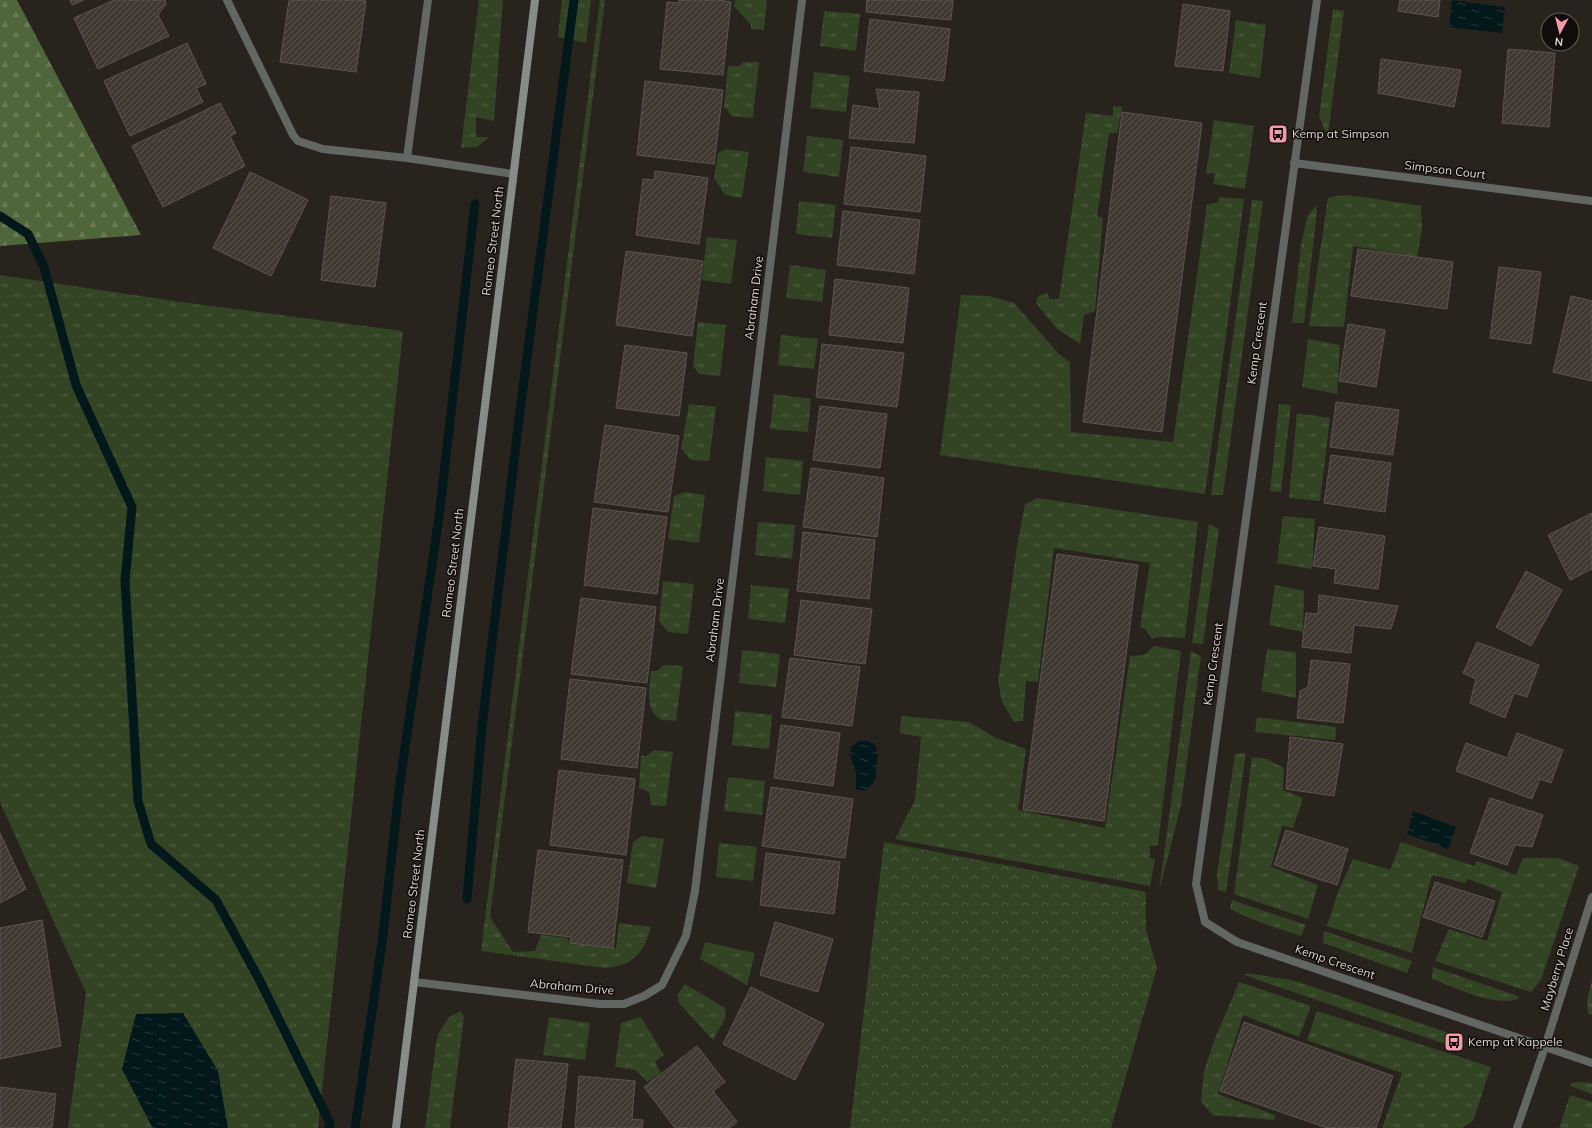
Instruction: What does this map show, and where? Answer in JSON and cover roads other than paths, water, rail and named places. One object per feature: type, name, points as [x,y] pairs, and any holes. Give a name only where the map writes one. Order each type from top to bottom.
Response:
[{"type":"main road","name":"Romeo Street North","points":[[396,1128],[535,0]]},
{"type":"street","points":[[227,0],[293,135],[298,141],[323,149],[407,158],[513,174]]},
{"type":"street","points":[[407,158],[428,0]]},
{"type":"street","name":"Abraham Drive","points":[[414,982],[600,1004],[624,1004],[644,996],[662,985],[686,936],[695,891],[802,0]]},
{"type":"street","name":"Kemp Crescent","points":[[1317,0],[1196,884],[1205,922],[1237,942],[1592,1063]]},
{"type":"street","name":"Simpson Court","points":[[1294,163],[1592,201]]},
{"type":"street","name":"Mayberry Place","points":[[1517,1128],[1546,1047],[1592,897]]},
{"type":"water","points":[[1452,0],[1505,7],[1502,33],[1449,27]]},
{"type":"water","points":[[859,741],[867,741],[875,744],[878,754],[875,781],[865,791],[856,789],[856,773],[850,755],[851,747]]},
{"type":"water","points":[[1413,811],[1456,827],[1448,849],[1407,834]]},
{"type":"water","points":[[183,1013],[218,1071],[228,1128],[152,1127],[122,1069],[136,1014]]},
{"type":"waterway","points":[[467,899],[482,726],[521,403],[574,0]]},
{"type":"waterway","points":[[355,1128],[382,943],[400,782],[439,517],[475,204]]},
{"type":"waterway","points":[[0,216],[28,234],[44,267],[76,385],[132,507],[125,581],[138,801],[151,844],[216,900],[260,981],[330,1123],[329,1128]]},
{"type":"place","name":"Kemp at Simpson","points":[[1278,134]]},
{"type":"place","name":"Kemp at Kappele","points":[[1454,1042]]}]
